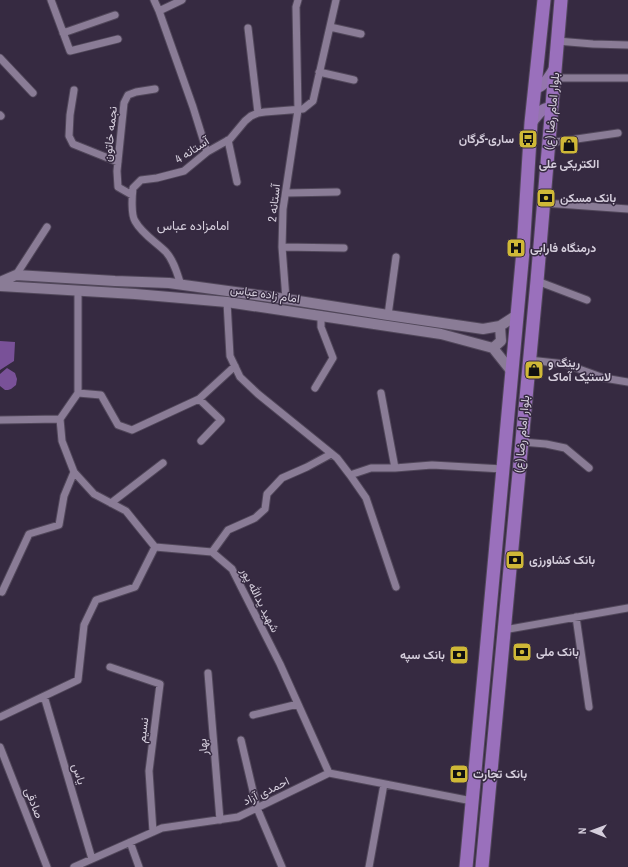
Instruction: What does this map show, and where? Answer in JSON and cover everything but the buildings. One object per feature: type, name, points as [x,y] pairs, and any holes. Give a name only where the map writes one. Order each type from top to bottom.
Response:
[{"type":"highway","name":"بلوار امام رضا (ع)","points":[[466,867],[524,244],[531,124],[544,0]]},
{"type":"highway","name":"بلوار امام رضا (ع)","points":[[482,867],[537,281],[561,0]]},
{"type":"main road","points":[[535,88],[542,85],[555,73]]},
{"type":"main road","points":[[531,124],[536,116],[544,109],[552,108]]},
{"type":"main road","points":[[488,629],[498,622],[506,607]]},
{"type":"main road","points":[[486,654],[494,652],[502,656]]},
{"type":"street","points":[[51,0],[70,51],[118,39]]},
{"type":"street","points":[[154,0],[193,107],[207,152]]},
{"type":"street","points":[[159,11],[182,0]]},
{"type":"street","name":"آستانه 2","points":[[286,299],[282,247],[283,209],[298,110],[296,7],[298,0]]},
{"type":"street","points":[[248,28],[258,113],[304,109],[312,102],[336,0]]},
{"type":"street","points":[[63,32],[115,15]]},
{"type":"street","points":[[330,27],[361,34]]},
{"type":"street","points":[[557,41],[628,45]]},
{"type":"street","points":[[0,58],[33,93]]},
{"type":"street","points":[[319,72],[354,80]]},
{"type":"street","points":[[555,73],[628,78]]},
{"type":"street","name":"نجمه خاتون","points":[[132,195],[118,187],[117,172],[124,103],[128,95],[154,89]]},
{"type":"street","points":[[74,90],[70,115],[69,136],[73,144],[118,162]]},
{"type":"street","name":"آستانه 4","points":[[132,195],[133,188],[141,180],[157,178],[184,171],[207,152],[228,140],[245,121],[258,113]]},
{"type":"street","points":[[549,143],[618,133]]},
{"type":"street","points":[[228,140],[237,182]]},
{"type":"street","points":[[286,193],[337,192]]},
{"type":"street","points":[[132,195],[134,221],[166,252],[174,264],[181,285]]},
{"type":"street","points":[[544,203],[628,210]]},
{"type":"street","points":[[16,275],[47,227]]},
{"type":"street","points":[[282,247],[344,248]]},
{"type":"street","points":[[388,315],[396,257]]},
{"type":"street","name":"امام زاده عباس","points":[[0,282],[16,275],[107,281],[169,283],[483,329],[500,326],[517,315]]},
{"type":"street","points":[[537,281],[587,300]]},
{"type":"street","name":"امام زاده عباس","points":[[0,286],[227,302],[441,334],[493,348]]},
{"type":"street","points":[[78,291],[78,393],[60,419],[62,441],[74,472],[94,494],[126,511],[155,547],[212,552],[228,530],[255,518],[265,509],[267,494],[282,478],[331,454]]},
{"type":"street","points":[[227,302],[230,356],[240,377],[258,394],[336,458],[350,475],[366,498],[396,587]]},
{"type":"street","points":[[315,388],[333,358],[321,327],[321,315]]},
{"type":"street","points":[[500,326],[501,341],[493,348],[512,372]]},
{"type":"street","points":[[529,360],[565,364],[604,378],[628,382]]},
{"type":"street","points":[[78,393],[101,395],[118,425],[132,430],[199,399],[235,366]]},
{"type":"street","points":[[381,393],[395,468]]},
{"type":"street","points":[[199,399],[221,420],[201,441]]},
{"type":"street","points":[[0,420],[60,419]]},
{"type":"street","points":[[522,442],[546,444],[565,448],[589,468]]},
{"type":"street","points":[[111,503],[162,463]]},
{"type":"street","points":[[350,475],[371,468],[432,466],[503,469]]},
{"type":"street","points":[[2,592],[29,534],[59,525],[64,496],[74,472]]},
{"type":"street","points":[[0,717],[78,680],[84,625],[96,600],[135,587],[155,547]]},
{"type":"street","name":"شهید یدالله پور","points":[[212,552],[232,569],[280,664],[328,773]]},
{"type":"street","points":[[504,630],[628,608]]},
{"type":"street","points":[[576,618],[589,707]]},
{"type":"street","name":"نسیم","points":[[110,668],[160,684],[149,771],[153,832]]},
{"type":"street","name":"بهار","points":[[208,673],[220,820]]},
{"type":"street","name":"یاس","points":[[44,696],[92,859]]},
{"type":"street","points":[[253,715],[298,704]]},
{"type":"street","points":[[241,740],[257,808],[282,867]]},
{"type":"street","name":"صادقی","points":[[0,747],[47,867]]},
{"type":"street","points":[[328,773],[472,801]]},
{"type":"street","name":"احمدی آزاد","points":[[74,867],[162,828],[238,817],[328,773]]},
{"type":"street","points":[[370,867],[384,784]]},
{"type":"street","points":[[130,842],[139,867]]},
{"type":"place","name":"ساری-گرگان","points":[[528,139]]},
{"type":"place","name":"الکتریکی علی","points":[[569,145]]},
{"type":"place","name":"بانک مسکن","points":[[546,198]]},
{"type":"place","name":"درمنگاه فارابی","points":[[516,248]]},
{"type":"place","name":"رینگ و لاستیک آماک","points":[[534,370]]},
{"type":"place","name":"بانک کشاورزی","points":[[515,560]]},
{"type":"place","name":"بانک ملی","points":[[522,652]]},
{"type":"place","name":"بانک سپه","points":[[459,655]]},
{"type":"place","name":"بانک تجارت","points":[[459,774]]},
{"type":"district","name":"امامزاده عباس","points":[[193,225]]}]
